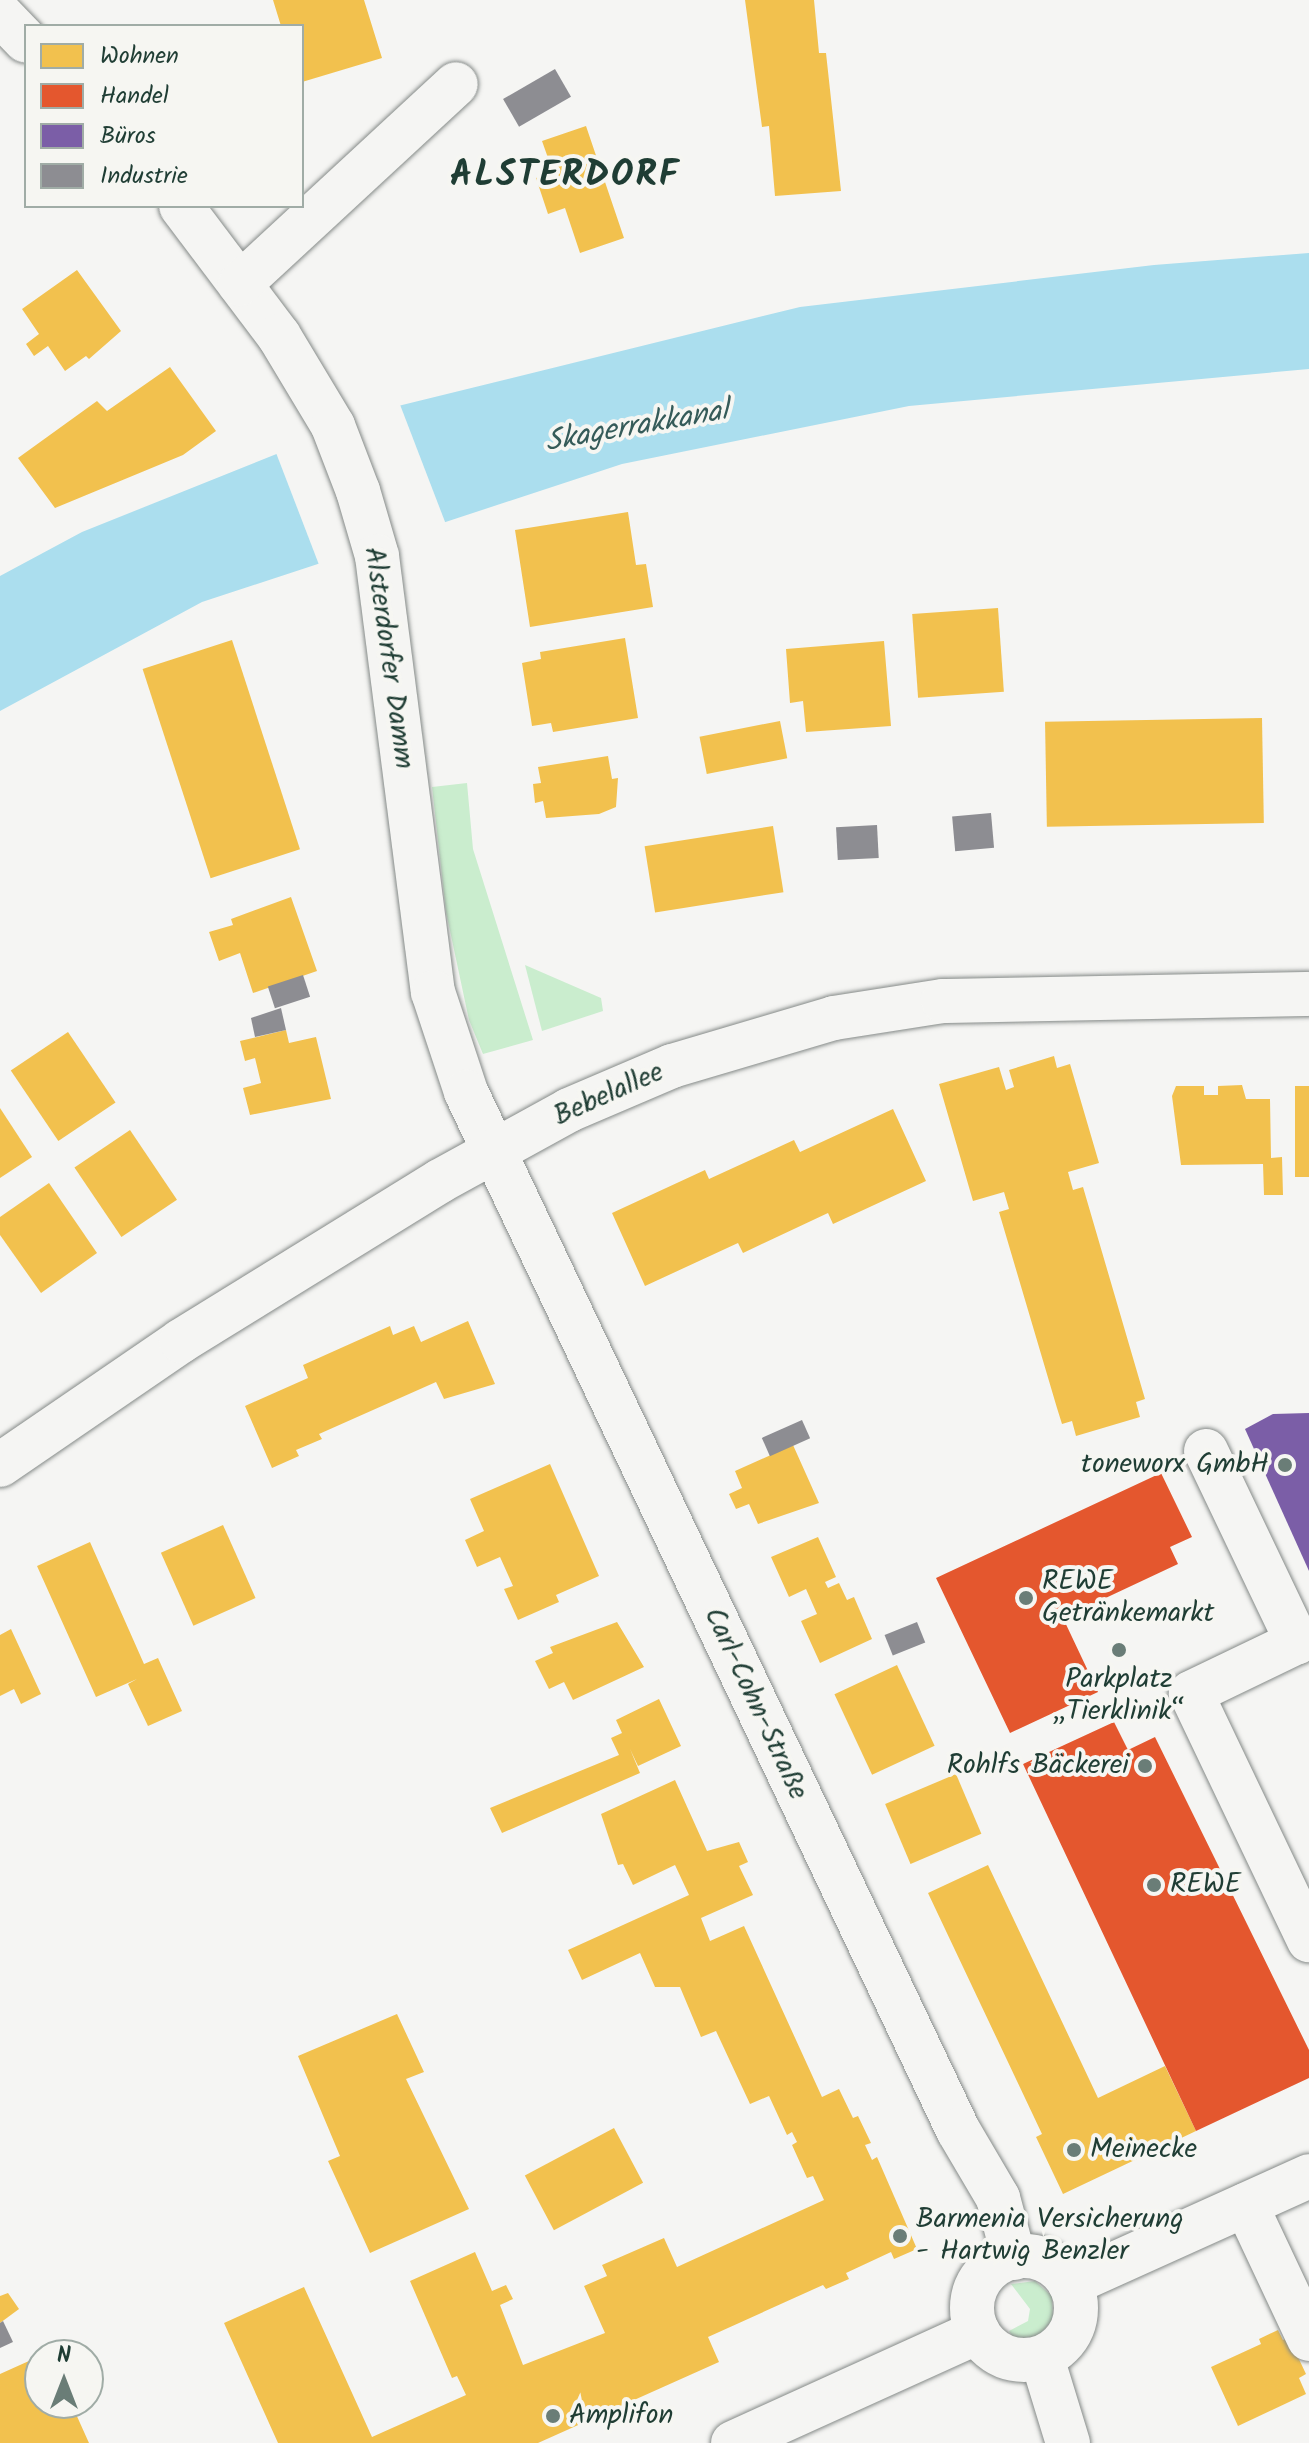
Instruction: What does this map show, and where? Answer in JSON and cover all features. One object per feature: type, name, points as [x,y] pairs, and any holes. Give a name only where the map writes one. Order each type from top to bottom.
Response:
[{"type":"street","points":[[0,14],[24,39]]},
{"type":"street","points":[[240,284],[456,84]]},
{"type":"street","name":"Alsterdorfer Damm","points":[[183,208],[279,336],[333,426],[377,556],[433,992],[466,1092],[494,1151]]},
{"type":"street","name":"Bebelallee","points":[[0,1465],[181,1341],[494,1151],[600,1095],[672,1066],[834,1018],[943,1001],[1309,994]]},
{"type":"street","name":"Carl-Cohn-Straße","points":[[494,1151],[951,2115],[998,2198],[1014,2258]]},
{"type":"street","points":[[1206,1451],[1303,1654],[1191,1693],[1309,1940]]},
{"type":"street","points":[[1070,2284],[1309,2176]]},
{"type":"street","points":[[1246,2205],[1309,2339]]},
{"type":"street","points":[[1014,2258],[1049,2263],[1070,2284],[1074,2324],[1065,2340],[1042,2358],[1004,2356],[978,2332],[972,2303],[979,2281],[994,2265],[1014,2258]]},
{"type":"street","points":[[733,2443],[978,2332]]},
{"type":"street","points":[[1042,2358],[1068,2443]]},
{"type":"green space","points":[[467,783],[473,849],[533,1040],[483,1054],[469,1020],[446,912],[432,787]]},
{"type":"green space","points":[[525,965],[601,998],[603,1011],[542,1031]]},
{"type":"green space","points":[[1035,2281],[1052,2296],[1053,2319],[1038,2337],[1013,2338],[1009,2331],[1028,2321],[1030,2309],[1011,2284]]},
{"type":"water","name":"Skagerrakkanal","points":[[1309,253],[1309,369],[909,406],[622,464],[202,602],[0,711],[0,576],[82,532],[394,407],[800,307],[1154,265]]},
{"type":"pier","points":[[399,402],[446,524],[322,572],[275,450]]},
{"type":"building: Wohnen","points":[[273,0],[364,0],[382,58],[304,81],[304,24],[280,24]]},
{"type":"building: Wohnen","points":[[745,0],[814,0],[819,53],[826,53],[841,191],[775,196],[769,126],[762,127]]},
{"type":"building: Wohnen","points":[[586,126],[624,238],[580,253],[565,208],[548,214],[536,178],[553,172],[542,141]]},
{"type":"building: Wohnen","points":[[77,270],[121,331],[89,359],[86,356],[65,371],[48,346],[34,356],[26,344],[39,334],[22,309]]},
{"type":"building: Wohnen","points":[[170,367],[216,431],[183,455],[55,508],[18,458],[97,401],[107,411]]},
{"type":"building: Wohnen","points":[[628,512],[636,565],[646,564],[653,607],[530,627],[515,530]]},
{"type":"building: Wohnen","points":[[998,608],[1004,692],[918,698],[912,614]]},
{"type":"building: Wohnen","points":[[625,638],[638,718],[553,732],[551,723],[532,726],[522,663],[541,659],[540,652]]},
{"type":"building: Wohnen","points":[[232,640],[300,849],[211,878],[143,669]]},
{"type":"building: Wohnen","points":[[884,641],[891,726],[806,732],[803,701],[790,703],[786,649]]},
{"type":"building: Wohnen","points":[[1262,718],[1264,823],[1047,827],[1045,722]]},
{"type":"building: Wohnen","points":[[780,721],[787,758],[707,774],[700,737]]},
{"type":"building: Wohnen","points":[[608,756],[612,779],[618,778],[616,807],[599,814],[546,818],[543,801],[535,803],[533,784],[541,783],[538,767]]},
{"type":"building: Wohnen","points":[[773,826],[783,892],[655,913],[645,846]]},
{"type":"building: Wohnen","points":[[291,897],[317,971],[253,993],[240,953],[219,961],[209,932],[233,925],[231,919]]},
{"type":"building: Wohnen","points":[[286,1030],[289,1043],[316,1037],[331,1099],[250,1115],[243,1088],[261,1083],[255,1058],[245,1061],[240,1041]]},
{"type":"building: Wohnen","points":[[68,1032],[116,1102],[58,1141],[11,1071]]},
{"type":"building: Wohnen","points":[[1054,1056],[1057,1068],[1070,1064],[1099,1163],[1068,1172],[1073,1190],[1083,1187],[1145,1399],[1136,1402],[1140,1417],[1076,1436],[1072,1421],[1062,1424],[999,1212],[1009,1209],[1004,1192],[973,1201],[939,1084],[999,1067],[1006,1090],[1014,1087],[1009,1070]]},
{"type":"building: Wohnen","points":[[1242,1085],[1246,1099],[1270,1099],[1271,1158],[1282,1157],[1283,1195],[1264,1195],[1263,1164],[1181,1165],[1172,1096],[1176,1086],[1204,1086],[1204,1095],[1218,1095],[1218,1086]]},
{"type":"building: Wohnen","points":[[1295,1086],[1309,1086],[1309,1177],[1295,1177]]},
{"type":"building: Wohnen","points":[[0,1108],[32,1157],[0,1178]]},
{"type":"building: Wohnen","points":[[893,1109],[926,1181],[833,1224],[828,1213],[743,1253],[738,1243],[645,1286],[612,1213],[705,1170],[709,1179],[794,1140],[800,1152]]},
{"type":"building: Wohnen","points":[[130,1130],[177,1200],[121,1237],[74,1167]]},
{"type":"building: Wohnen","points":[[49,1183],[97,1253],[41,1293],[0,1235],[0,1217]]},
{"type":"building: Wohnen","points":[[468,1321],[495,1384],[444,1399],[436,1382],[319,1434],[322,1439],[296,1450],[299,1456],[272,1468],[245,1406],[308,1378],[303,1365],[390,1326],[393,1335],[414,1326],[421,1342]]},
{"type":"building: Wohnen","points":[[793,1445],[819,1503],[758,1524],[749,1504],[736,1509],[729,1494],[742,1488],[735,1471]]},
{"type":"building: Wohnen","points":[[550,1464],[599,1576],[556,1595],[559,1602],[518,1620],[504,1589],[513,1586],[500,1557],[477,1567],[465,1540],[484,1531],[470,1499]]},
{"type":"building: Wohnen","points":[[223,1525],[256,1598],[193,1626],[161,1553]]},
{"type":"building: Wohnen","points":[[818,1537],[836,1577],[825,1582],[828,1588],[839,1583],[847,1600],[854,1597],[872,1639],[820,1663],[801,1621],[817,1614],[806,1589],[789,1597],[771,1557]]},
{"type":"building: Wohnen","points":[[90,1542],[144,1664],[158,1658],[182,1711],[148,1726],[128,1684],[137,1679],[96,1697],[37,1566]]},
{"type":"building: Wohnen","points":[[617,1622],[644,1667],[573,1700],[564,1682],[549,1689],[535,1661],[553,1653],[550,1647]]},
{"type":"building: Wohnen","points":[[11,1629],[41,1694],[21,1704],[14,1689],[0,1696],[0,1635]]},
{"type":"building: Wohnen","points":[[897,1665],[935,1746],[872,1775],[834,1694]]},
{"type":"building: Wohnen","points":[[659,1699],[681,1746],[638,1766],[630,1749],[640,1773],[502,1833],[490,1808],[619,1755],[611,1738],[622,1733],[616,1720]]},
{"type":"building: Wohnen","points":[[956,1774],[981,1834],[911,1864],[885,1804]]},
{"type":"building: Wohnen","points":[[675,1780],[707,1851],[739,1842],[748,1862],[739,1866],[753,1895],[701,1918],[710,1941],[744,1926],[822,2097],[839,2089],[853,2118],[858,2116],[871,2143],[865,2145],[872,2160],[877,2157],[917,2249],[894,2259],[891,2252],[846,2273],[849,2279],[826,2289],[823,2285],[708,2337],[719,2362],[538,2443],[278,2443],[224,2323],[304,2287],[372,2437],[466,2395],[457,2376],[452,2378],[410,2281],[475,2252],[492,2291],[506,2285],[513,2299],[500,2305],[523,2365],[605,2333],[584,2286],[607,2276],[602,2265],[664,2238],[677,2267],[824,2200],[813,2176],[807,2178],[792,2145],[797,2142],[792,2132],[787,2135],[769,2096],[750,2104],[716,2031],[701,2037],[680,1987],[655,1987],[640,1953],[582,1980],[568,1950],[689,1895],[675,1865],[633,1885],[623,1864],[618,1865],[601,1814]]},
{"type":"building: Wohnen","points":[[988,1865],[1098,2098],[1165,2066],[1196,2131],[1063,2194],[1036,2137],[1042,2134],[928,1893]]},
{"type":"building: Wohnen","points":[[397,2014],[424,2072],[406,2079],[469,2209],[370,2253],[328,2161],[340,2156],[298,2056]]},
{"type":"building: Wohnen","points":[[614,2128],[643,2183],[554,2230],[525,2175]]},
{"type":"building: Wohnen","points":[[8,2293],[19,2309],[0,2323],[0,2296]]},
{"type":"building: Wohnen","points":[[1278,2330],[1283,2340],[1289,2338],[1306,2374],[1299,2378],[1306,2394],[1238,2426],[1211,2367],[1261,2344],[1259,2339]]},
{"type":"building: Wohnen","points":[[24,2363],[24,2419],[78,2419],[89,2443],[0,2443],[0,2374]]},
{"type":"building: Handel","name":"REWE Getränkemarkt","points":[[1161,1473],[1192,1537],[1170,1547],[1178,1564],[1063,1618],[1098,1692],[1010,1733],[936,1578]]},
{"type":"building: Handel","points":[[1114,1722],[1128,1750],[1155,1737],[1309,2050],[1309,2078],[1196,2131],[1023,1764]]},
{"type":"building: Büros","name":"toneworx GmbH","points":[[1309,1413],[1309,1571],[1245,1429],[1273,1414]]},
{"type":"building: Industrie","points":[[555,69],[571,97],[519,127],[503,99]]},
{"type":"building: Industrie","points":[[991,813],[994,848],[955,851],[952,816]]},
{"type":"building: Industrie","points":[[877,825],[879,858],[838,860],[836,827]]},
{"type":"building: Industrie","points":[[303,975],[310,997],[275,1008],[268,986]]},
{"type":"building: Industrie","points":[[281,1008],[286,1030],[255,1037],[251,1018]]},
{"type":"building: Industrie","points":[[802,1420],[810,1438],[770,1456],[762,1438]]},
{"type":"building: Industrie","points":[[917,1622],[925,1642],[893,1656],[885,1635]]},
{"type":"building: Industrie","points":[[3,2321],[13,2342],[0,2348],[0,2323]]},
{"type":"place","name":"toneworx GmbH","points":[[1285,1465]]},
{"type":"place","name":"REWE Getränkemarkt","points":[[1026,1598]]},
{"type":"place","name":"Parkplatz „Tierklinik“","points":[[1119,1650]]},
{"type":"place","name":"Rohlfs Bäckerei","points":[[1145,1766]]},
{"type":"place","name":"REWE","points":[[1154,1885]]},
{"type":"place","name":"Meinecke","points":[[1074,2150]]},
{"type":"place","name":"Barmenia Versicherung - Hartwig Benzler","points":[[900,2236]]},
{"type":"place","name":"Amplifon","points":[[553,2416]]},
{"type":"district","name":"ALSTERDORF","points":[[565,176]]}]
